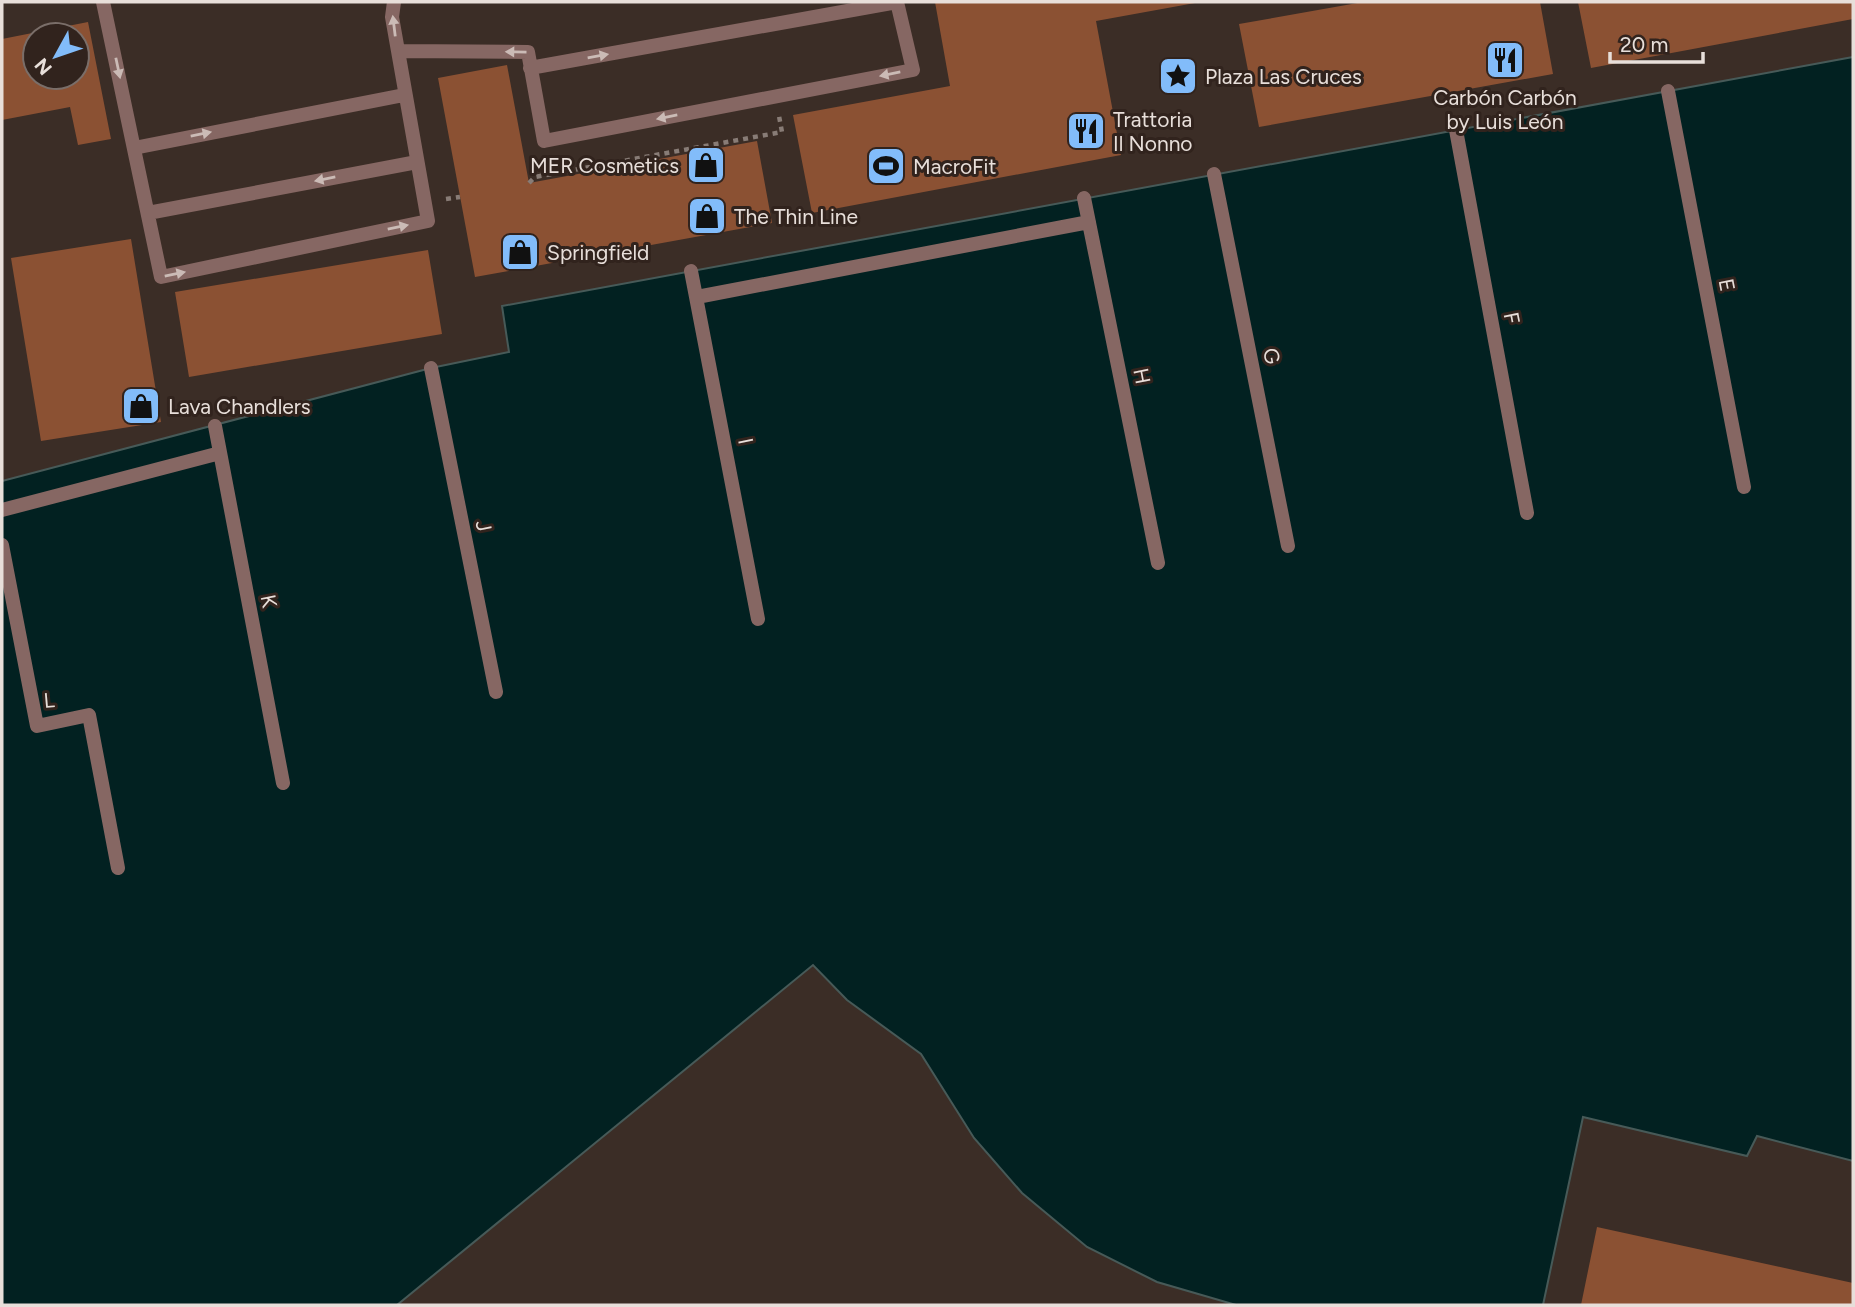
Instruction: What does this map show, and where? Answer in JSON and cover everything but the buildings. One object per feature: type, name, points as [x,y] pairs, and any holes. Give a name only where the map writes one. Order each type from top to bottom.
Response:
[{"type":"street","points":[[103,2],[162,277],[428,220],[404,94],[392,17],[394,2]]},
{"type":"street","points":[[398,51],[528,52],[530,68],[544,141],[913,70],[897,2],[530,68]]},
{"type":"street","name":"E","points":[[1668,91],[1744,487]]},
{"type":"street","points":[[134,148],[404,94]]},
{"type":"street","name":"F","points":[[1456,130],[1527,513]]},
{"type":"street","points":[[148,213],[417,162]]},
{"type":"street","name":"G","points":[[1214,174],[1288,546]]},
{"type":"street","name":"H","points":[[1084,198],[1158,563]]},
{"type":"street","points":[[697,297],[1089,222]]},
{"type":"street","name":"I","points":[[691,271],[758,619]]},
{"type":"street","name":"J","points":[[432,368],[496,692]]},
{"type":"street","name":"K","points":[[215,426],[284,783]]},
{"type":"street","points":[[2,510],[220,453]]},
{"type":"street","name":"L","points":[[2,545],[37,726],[89,715],[118,868]]},
{"type":"path","points":[[529,183],[535,177],[782,132],[775,95]]},
{"type":"water","points":[[1853,57],[1853,1161],[1757,1136],[1747,1156],[1583,1117],[1543,1305],[1236,1305],[1157,1282],[1087,1247],[1022,1193],[974,1138],[921,1054],[847,1000],[813,965],[397,1305],[2,1305],[2,481],[431,368],[509,352],[502,306]]},
{"type":"place","name":"Carbón Carbón by Luis León","points":[[1505,60]]},
{"type":"place","name":"Plaza Las Cruces","points":[[1178,76]]},
{"type":"place","name":"Trattoria Il Nonno","points":[[1086,131]]},
{"type":"place","name":"MER Cosmetics","points":[[706,165]]},
{"type":"place","name":"MacroFit","points":[[886,166]]},
{"type":"place","name":"The Thin Line","points":[[707,216]]},
{"type":"place","name":"Springfield","points":[[520,252]]},
{"type":"place","name":"Lava Chandlers","points":[[141,406]]}]
